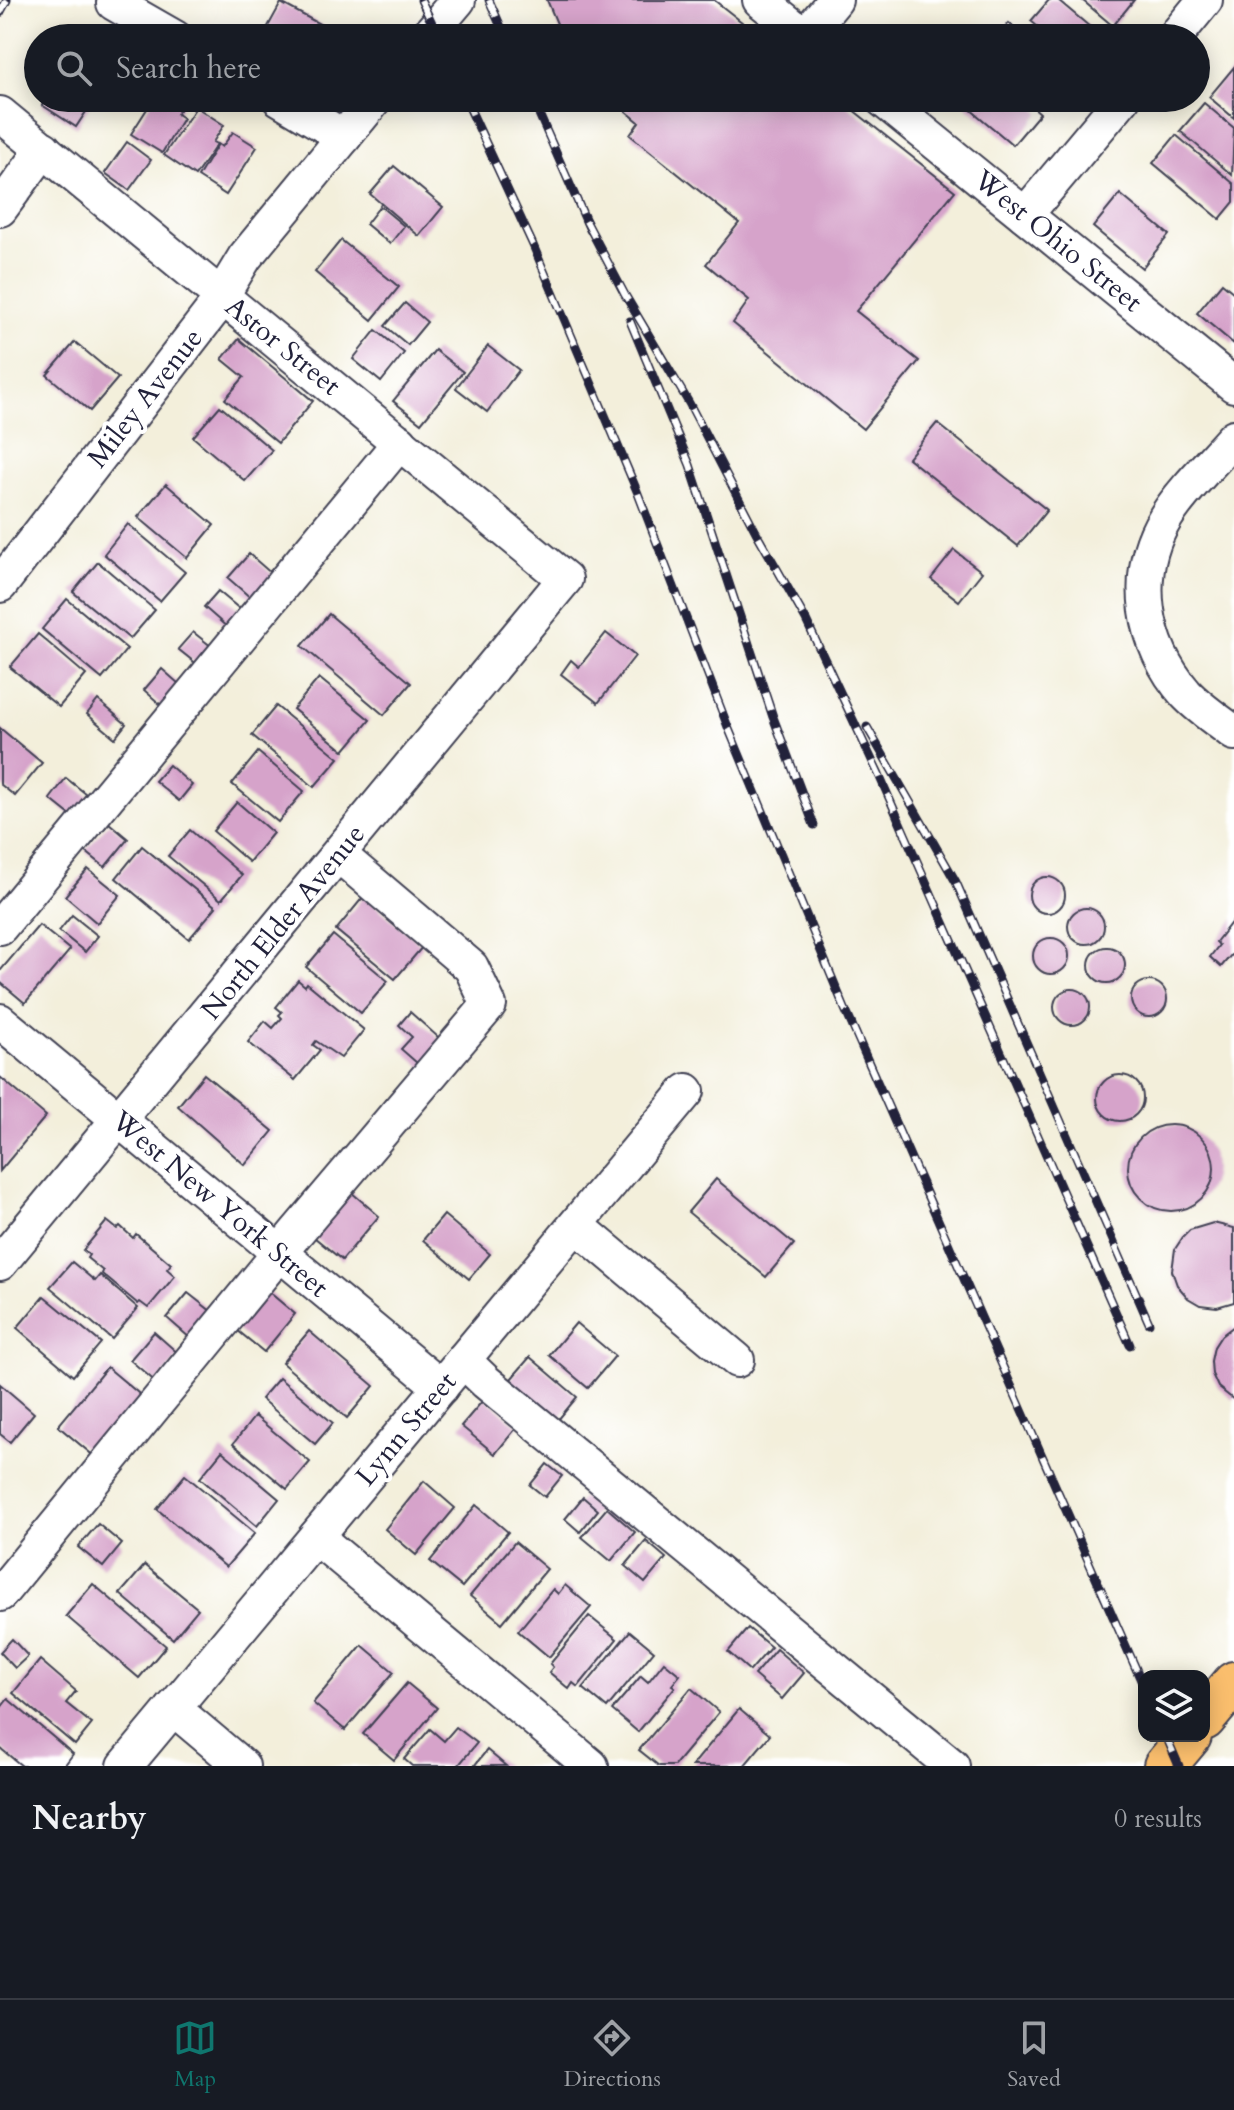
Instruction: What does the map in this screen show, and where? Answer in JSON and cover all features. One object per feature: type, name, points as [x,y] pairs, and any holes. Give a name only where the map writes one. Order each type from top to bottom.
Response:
[{"type":"main road","points":[[1210,1712],[1234,1683]]},
{"type":"main road","points":[[1165,1766],[1185,1742]]},
{"type":"street","points":[[438,24],[458,0]]},
{"type":"street","points":[[760,0],[790,24]]},
{"type":"street","points":[[816,24],[835,0]]},
{"type":"street","points":[[1185,24],[1205,0]]},
{"type":"street","points":[[114,3],[151,24]]},
{"type":"street","points":[[302,112],[344,137]]},
{"type":"street","name":"Miley Avenue","points":[[0,585],[204,323],[245,257],[365,112]]},
{"type":"street","name":"West Ohio Street","points":[[898,112],[1234,385]]},
{"type":"street","points":[[1025,215],[1111,112]]},
{"type":"street","name":"Astor Street","points":[[0,114],[565,579]]},
{"type":"street","points":[[0,209],[44,149]]},
{"type":"street","points":[[1234,437],[1166,516],[1144,576],[1144,600],[1151,631],[1175,679],[1188,695],[1234,733]]},
{"type":"street","points":[[0,927],[400,442]]},
{"type":"street","name":"North Elder Avenue","points":[[0,1263],[565,579]]},
{"type":"street","points":[[0,1594],[489,1005],[471,967],[339,855]]},
{"type":"street","name":"West New York Street","points":[[0,1021],[441,1387]]},
{"type":"street","name":"Lynn Street","points":[[125,1766],[687,1091]]},
{"type":"street","points":[[576,1225],[737,1360]]},
{"type":"street","points":[[463,1360],[498,1393],[952,1766]]},
{"type":"street","points":[[316,1537],[591,1766]]},
{"type":"street","points":[[173,1708],[242,1766]]},
{"type":"building","points":[[547,0],[714,0],[744,24],[557,24]]},
{"type":"building","points":[[1049,0],[1058,0],[1086,24],[1035,24],[1031,21]]},
{"type":"building","points":[[1082,0],[1134,0],[1115,24]]},
{"type":"building","points":[[281,3],[320,24],[269,24]]},
{"type":"building","points":[[1234,67],[1234,118],[1210,96]]},
{"type":"building","points":[[1210,108],[1234,128],[1232,175],[1180,131],[1196,112],[1210,112]]},
{"type":"building","points":[[53,112],[86,112],[76,127]]},
{"type":"building","points":[[145,112],[178,112],[183,118],[162,153],[131,134]]},
{"type":"building","points":[[193,112],[204,112],[224,125],[213,142],[217,144],[195,176],[164,155]]},
{"type":"building","points":[[627,112],[856,112],[955,191],[856,311],[919,361],[863,429],[733,323],[749,300],[706,264],[739,223],[630,135],[639,122]]},
{"type":"building","points":[[974,112],[1039,112],[1013,145]]},
{"type":"building","points":[[233,132],[257,147],[226,195],[198,177],[218,144],[222,147]]},
{"type":"building","points":[[1176,135],[1234,184],[1234,202],[1220,219],[1153,163]]},
{"type":"building","points":[[127,142],[151,160],[129,190],[105,173]]},
{"type":"building","points":[[394,166],[443,207],[419,236],[370,194]]},
{"type":"building","points":[[1120,194],[1169,235],[1142,268],[1093,227]]},
{"type":"building","points":[[380,206],[404,226],[390,244],[366,224]]},
{"type":"building","points":[[341,240],[399,287],[372,320],[315,272]]},
{"type":"building","points":[[1222,283],[1234,293],[1234,344],[1197,313]]},
{"type":"building","points":[[405,303],[427,322],[408,345],[385,326]]},
{"type":"building","points":[[376,330],[404,353],[381,382],[353,359]]},
{"type":"building","points":[[239,339],[313,401],[278,443],[225,399],[244,377],[222,359]]},
{"type":"building","points":[[75,342],[118,378],[90,411],[47,375]]},
{"type":"building","points":[[488,346],[519,370],[487,412],[456,388]]},
{"type":"building","points":[[435,350],[463,372],[421,423],[393,401]]},
{"type":"building","points":[[220,406],[272,450],[245,481],[193,437]]},
{"type":"building","points":[[937,423],[1047,510],[1018,546],[908,458]]},
{"type":"building","points":[[166,484],[214,525],[187,558],[138,517]]},
{"type":"building","points":[[128,524],[185,572],[160,601],[104,554]]},
{"type":"building","points":[[954,550],[982,572],[959,601],[931,579]]},
{"type":"building","points":[[249,554],[273,575],[252,599],[228,578]]},
{"type":"building","points":[[98,562],[155,610],[130,639],[73,592]]},
{"type":"building","points":[[218,591],[242,611],[228,628],[204,607]]},
{"type":"building","points":[[67,599],[127,649],[102,679],[42,629]]},
{"type":"building","points":[[329,614],[411,683],[384,715],[302,646]]},
{"type":"building","points":[[193,632],[217,651],[203,669],[178,649]]},
{"type":"building","points":[[606,633],[635,656],[598,703],[561,674],[571,660],[579,667]]},
{"type":"building","points":[[38,634],[86,675],[59,707],[10,667]]},
{"type":"building","points":[[162,669],[187,691],[169,712],[144,690]]},
{"type":"building","points":[[319,678],[370,720],[344,751],[293,709]]},
{"type":"building","points":[[98,700],[126,724],[115,738],[87,714]]},
{"type":"building","points":[[276,706],[339,758],[314,787],[252,735]]},
{"type":"building","points":[[0,728],[42,763],[15,796],[0,784]]},
{"type":"building","points":[[258,752],[304,791],[278,822],[232,784]]},
{"type":"building","points":[[169,765],[192,785],[179,801],[155,781]]},
{"type":"building","points":[[66,778],[91,798],[75,819],[50,799]]},
{"type":"building","points":[[237,802],[273,833],[249,862],[213,831]]},
{"type":"building","points":[[109,823],[128,839],[105,867],[85,851]]},
{"type":"building","points":[[190,830],[242,875],[221,900],[168,856]]},
{"type":"building","points":[[142,846],[216,907],[189,939],[116,878]]},
{"type":"building","points":[[88,869],[120,895],[97,923],[65,896]]},
{"type":"building","points":[[1047,877],[1060,882],[1065,895],[1060,908],[1047,913],[1034,908],[1029,895],[1034,882]]},
{"type":"building","points":[[364,896],[423,946],[395,979],[336,930]]},
{"type":"building","points":[[1086,908],[1098,914],[1104,926],[1098,938],[1086,944],[1074,938],[1068,926],[1074,914]]},
{"type":"building","points":[[72,915],[98,936],[85,952],[59,931]]},
{"type":"building","points":[[1234,919],[1234,957],[1231,955],[1221,967],[1210,957],[1219,945],[1216,942]]},
{"type":"building","points":[[39,925],[70,950],[25,1003],[0,982],[0,971]]},
{"type":"building","points":[[333,935],[388,981],[361,1013],[306,967]]},
{"type":"building","points":[[1051,938],[1064,943],[1069,956],[1064,969],[1051,974],[1038,969],[1033,956],[1038,943]]},
{"type":"building","points":[[1107,947],[1119,953],[1125,965],[1119,977],[1107,983],[1095,977],[1089,965],[1095,953]]},
{"type":"building","points":[[298,980],[305,986],[307,983],[364,1030],[341,1058],[316,1041],[313,1045],[320,1050],[295,1080],[248,1042],[265,1021],[273,1028],[282,1018],[279,1015],[282,1012],[276,1007]]},
{"type":"building","points":[[1149,981],[1161,987],[1167,999],[1161,1011],[1149,1017],[1137,1011],[1131,999],[1137,987]]},
{"type":"building","points":[[1072,989],[1085,994],[1090,1007],[1085,1020],[1072,1025],[1059,1020],[1054,1007],[1059,994]]},
{"type":"building","points":[[410,1012],[447,1045],[425,1070],[401,1049],[412,1037],[399,1025]]},
{"type":"building","points":[[204,1074],[273,1131],[245,1165],[178,1106]]},
{"type":"building","points":[[1120,1075],[1129,1076],[1136,1082],[1142,1089],[1142,1107],[1136,1114],[1129,1120],[1120,1121],[1111,1120],[1104,1114],[1098,1107],[1097,1098],[1098,1089],[1104,1082],[1111,1076]]},
{"type":"building","points":[[0,1077],[46,1116],[0,1171]]},
{"type":"building","points":[[1171,1125],[1195,1132],[1207,1144],[1214,1168],[1207,1192],[1195,1204],[1171,1211],[1147,1204],[1135,1192],[1128,1168],[1135,1144],[1147,1132]]},
{"type":"building","points":[[716,1179],[794,1244],[766,1277],[688,1212]]},
{"type":"building","points":[[351,1192],[379,1216],[342,1260],[314,1237]]},
{"type":"building","points":[[444,1215],[490,1254],[469,1279],[423,1240]]},
{"type":"building","points":[[107,1221],[117,1229],[120,1226],[133,1238],[136,1234],[171,1264],[167,1269],[175,1276],[148,1308],[140,1302],[138,1304],[102,1274],[103,1271],[87,1258],[89,1255],[83,1250]]},
{"type":"building","points":[[1213,1223],[1234,1228],[1234,1302],[1217,1307],[1200,1305],[1188,1298],[1177,1285],[1172,1271],[1175,1249],[1183,1237],[1190,1230]]},
{"type":"building","points":[[72,1262],[95,1281],[100,1275],[138,1308],[112,1339],[50,1287]]},
{"type":"building","points":[[263,1287],[295,1314],[264,1352],[231,1325]]},
{"type":"building","points":[[188,1293],[212,1312],[190,1338],[167,1318]]},
{"type":"building","points":[[44,1296],[101,1343],[73,1376],[17,1328]]},
{"type":"building","points":[[576,1323],[615,1356],[588,1388],[549,1355]]},
{"type":"building","points":[[1234,1326],[1234,1400],[1218,1387],[1212,1374],[1211,1361],[1214,1347],[1221,1336]]},
{"type":"building","points":[[309,1331],[374,1386],[347,1418],[282,1363]]},
{"type":"building","points":[[154,1332],[180,1355],[157,1383],[130,1360]]},
{"type":"building","points":[[530,1357],[577,1397],[553,1426],[505,1386]]},
{"type":"building","points":[[107,1367],[144,1398],[95,1457],[58,1426]]},
{"type":"building","points":[[279,1378],[333,1423],[315,1444],[261,1399]]},
{"type":"building","points":[[0,1384],[34,1413],[10,1442],[0,1434]]},
{"type":"building","points":[[485,1398],[518,1426],[495,1454],[461,1426]]},
{"type":"building","points":[[255,1416],[310,1462],[287,1489],[233,1444]]},
{"type":"building","points":[[222,1451],[279,1499],[257,1526],[200,1478]]},
{"type":"building","points":[[547,1464],[562,1476],[545,1497],[530,1485]]},
{"type":"building","points":[[185,1475],[255,1533],[226,1567],[157,1509]]},
{"type":"building","points":[[424,1481],[455,1508],[416,1555],[385,1529]]},
{"type":"building","points":[[583,1497],[598,1510],[580,1532],[565,1519]]},
{"type":"building","points":[[476,1505],[508,1532],[462,1587],[430,1561]]},
{"type":"building","points":[[607,1508],[635,1532],[611,1561],[582,1537]]},
{"type":"building","points":[[98,1524],[122,1544],[103,1567],[78,1547]]},
{"type":"building","points":[[646,1541],[666,1558],[645,1583],[625,1566]]},
{"type":"building","points":[[515,1542],[547,1569],[502,1623],[470,1596]]},
{"type":"building","points":[[145,1565],[198,1609],[173,1639],[120,1594]]},
{"type":"building","points":[[93,1584],[166,1646],[139,1678],[66,1616]]},
{"type":"building","points":[[565,1585],[591,1607],[549,1657],[518,1631],[553,1589],[558,1594]]},
{"type":"building","points":[[589,1616],[617,1639],[578,1687],[573,1683],[569,1689],[549,1672],[553,1667],[550,1664]]},
{"type":"building","points":[[748,1628],[771,1647],[750,1671],[728,1652]]},
{"type":"building","points":[[630,1631],[654,1651],[607,1708],[583,1688]]},
{"type":"building","points":[[12,1639],[28,1656],[15,1668],[0,1652]]},
{"type":"building","points":[[362,1645],[394,1672],[345,1730],[313,1703]]},
{"type":"building","points":[[776,1649],[804,1673],[782,1699],[754,1675]]},
{"type":"building","points":[[40,1660],[76,1691],[66,1703],[92,1724],[75,1745],[13,1693]]},
{"type":"building","points":[[664,1662],[680,1675],[672,1685],[675,1687],[638,1732],[612,1710],[641,1676],[648,1682]]},
{"type":"building","points":[[407,1683],[437,1708],[394,1760],[363,1734]]},
{"type":"building","points":[[691,1688],[719,1712],[674,1766],[659,1766],[639,1750]]},
{"type":"building","points":[[8,1699],[73,1754],[64,1766],[22,1766],[0,1748],[0,1709]]},
{"type":"building","points":[[739,1709],[770,1735],[744,1766],[692,1766]]},
{"type":"building","points":[[456,1727],[477,1743],[458,1766],[412,1766],[404,1759],[430,1729],[444,1741]]},
{"type":"building","points":[[487,1750],[506,1766],[474,1766]]},
{"type":"railway","points":[[0,13],[7,0]]},
{"type":"railway","points":[[421,0],[432,24]]},
{"type":"railway","points":[[489,0],[500,24]]},
{"type":"railway","points":[[471,112],[533,245],[637,491],[728,727],[845,1009],[1138,1673]]},
{"type":"railway","points":[[538,112],[590,230]]},
{"type":"railway","points":[[586,221],[806,620],[879,775],[1130,1345]]},
{"type":"railway","points":[[630,321],[690,465],[773,717],[814,825]]},
{"type":"railway","points":[[867,727],[956,882],[1149,1323]]},
{"type":"railway","points":[[1169,1742],[1179,1766]]}]
